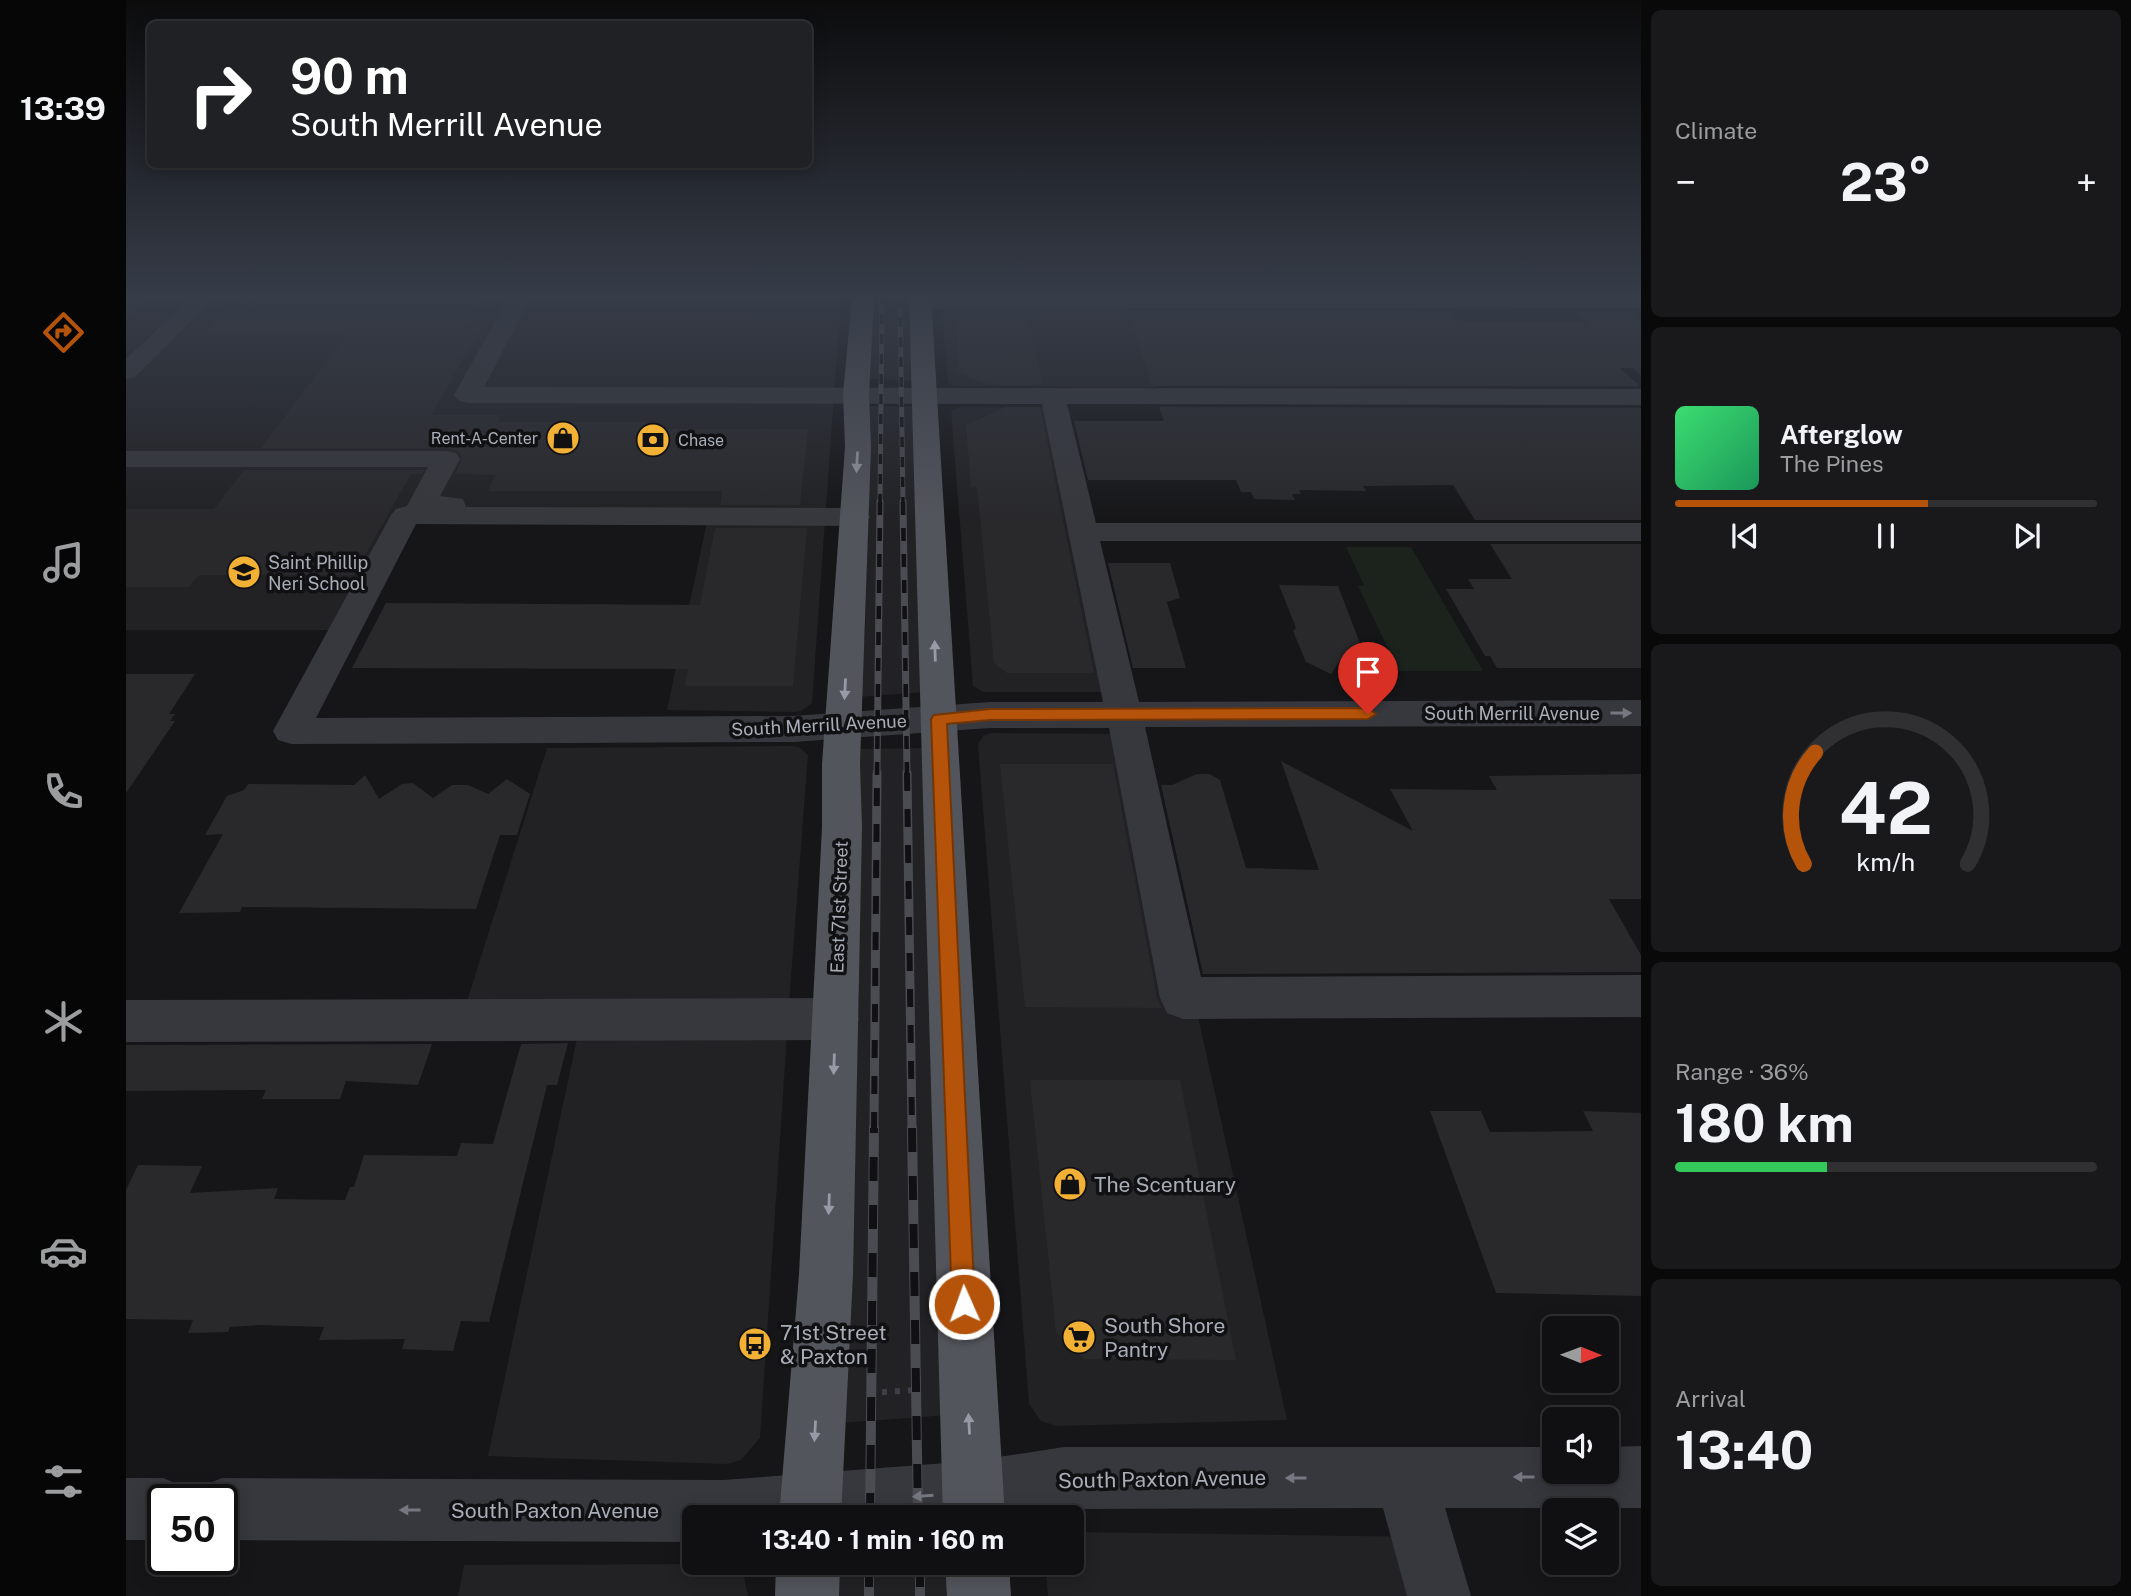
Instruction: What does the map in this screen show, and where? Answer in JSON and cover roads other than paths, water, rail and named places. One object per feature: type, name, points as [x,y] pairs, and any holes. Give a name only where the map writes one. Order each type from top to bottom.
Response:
[{"type":"main road","name":"East 71st Street","points":[[811,1505],[826,1274],[844,726],[855,511],[858,371]]},
{"type":"main road","points":[[923,371],[973,1505]]},
{"type":"main road","name":"East 71st Street","points":[[807,1596],[808,1575]]},
{"type":"main road","points":[[978,1575],[979,1596]]},
{"type":"street","points":[[480,371],[467,395],[1641,397]]},
{"type":"street","points":[[1053,398],[1183,998],[1641,996]]},
{"type":"street","points":[[126,459],[446,459],[421,505],[855,511]]},
{"type":"street","name":"South Merrill Avenue","points":[[855,511],[406,515],[291,731],[784,729],[990,715],[1641,713]]},
{"type":"street","points":[[1083,531],[1641,532]]},
{"type":"street","points":[[126,1021],[836,1019]]},
{"type":"street","name":"South Paxton Avenue","points":[[973,1505],[1064,1478],[1641,1477]]},
{"type":"street","points":[[1406,1478],[1439,1596]]},
{"type":"street","points":[[126,1509],[147,1509]]},
{"type":"street","name":"South Paxton Avenue","points":[[238,1509],[682,1511]]},
{"type":"railway","points":[[880,504],[881,371]]},
{"type":"railway","points":[[901,371],[903,504]]},
{"type":"railway","points":[[877,775],[880,502]]},
{"type":"railway","points":[[903,502],[907,775]]},
{"type":"railway","points":[[874,1130],[877,773]]},
{"type":"railway","points":[[907,773],[912,1130]]},
{"type":"railway","points":[[870,1505],[874,1128]]},
{"type":"railway","points":[[912,1128],[918,1505]]},
{"type":"railway","points":[[869,1575],[869,1596]]},
{"type":"railway","points":[[920,1575],[920,1596]]},
{"type":"place","name":"Rent-A-Center","points":[[563,438]]},
{"type":"place","name":"Chase","points":[[653,440]]},
{"type":"place","name":"Saint Phillip Neri School","points":[[244,572]]},
{"type":"place","name":"The Scentuary","points":[[1070,1184]]},
{"type":"place","name":"South Shore Pantry","points":[[1079,1337]]},
{"type":"place","name":"71st Street & Paxton","points":[[755,1344]]}]
